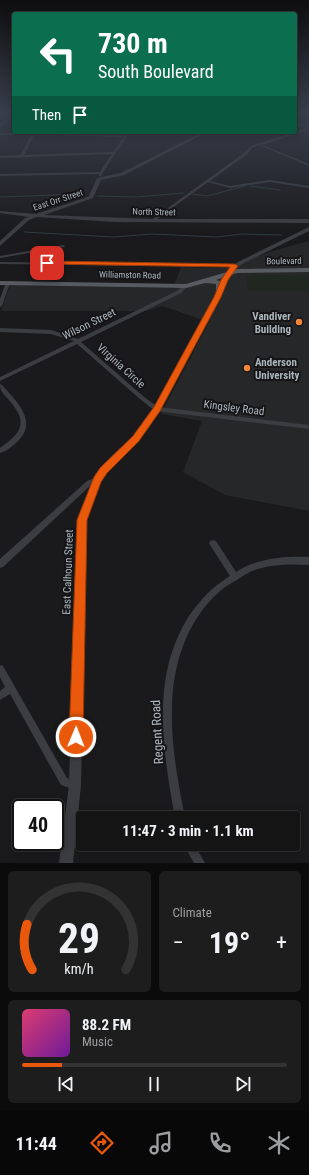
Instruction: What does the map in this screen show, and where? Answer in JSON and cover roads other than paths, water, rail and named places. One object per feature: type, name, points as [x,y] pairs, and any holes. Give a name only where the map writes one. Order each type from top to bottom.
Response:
[{"type":"main road","points":[[238,264],[248,271]]},
{"type":"main road","name":"Williamston Road","points":[[0,283],[186,286],[229,273],[258,270]]},
{"type":"main road","name":"Boulevard","points":[[258,270],[309,270]]},
{"type":"main road","points":[[204,281],[216,281],[220,284],[220,290]]},
{"type":"street","points":[[0,157],[106,153]]},
{"type":"street","points":[[99,180],[101,173],[114,153]]},
{"type":"street","points":[[99,180],[122,174],[163,153]]},
{"type":"street","points":[[152,220],[246,153]]},
{"type":"street","points":[[281,153],[309,165]]},
{"type":"street","points":[[0,175],[101,173]]},
{"type":"street","name":"East Orr Street","points":[[0,243],[21,223],[35,216],[91,197],[99,180]]},
{"type":"street","points":[[207,181],[230,187],[270,181],[309,187]]},
{"type":"street","name":"North Street","points":[[0,212],[35,216],[152,220],[309,221]]},
{"type":"street","name":"East Calhoun Street","points":[[66,863],[75,785],[82,520],[97,480],[103,470],[136,438],[157,409],[229,273],[238,264],[309,229]]},
{"type":"street","points":[[0,257],[63,246]]},
{"type":"street","points":[[0,262],[238,264]]},
{"type":"street","points":[[0,306],[8,283]]},
{"type":"street","name":"Wilson Street","points":[[0,379],[179,292],[186,286]]},
{"type":"street","name":"Virginia Circle","points":[[0,330],[51,332],[78,341],[142,398],[157,409]]},
{"type":"street","points":[[0,386],[24,417],[24,426],[19,436],[0,451]]},
{"type":"street","name":"Kingsley Road","points":[[157,409],[309,427]]},
{"type":"street","points":[[0,564],[89,483],[97,480]]},
{"type":"street","points":[[213,543],[235,577]]},
{"type":"street","name":"Regent Road","points":[[179,811],[171,762],[167,720],[170,675],[179,642],[192,617],[215,588],[257,565],[309,561]]},
{"type":"street","points":[[0,669],[6,685],[64,782],[75,785]]},
{"type":"street","points":[[0,696],[6,685]]},
{"type":"street","points":[[69,842],[76,842]]},
{"type":"street","points":[[192,851],[200,863]]},
{"type":"waterway","points":[[193,194],[207,196],[245,186]]},
{"type":"waterway","points":[[251,186],[280,190]]},
{"type":"waterway","points":[[97,196],[136,197],[183,193]]},
{"type":"waterway","points":[[0,197],[82,194]]},
{"type":"waterway","points":[[24,232],[113,237],[153,234],[216,237],[242,234],[282,235]]},
{"type":"place","name":"Vandiver Building","points":[[299,322]]},
{"type":"place","name":"Anderson University","points":[[247,368]]}]
